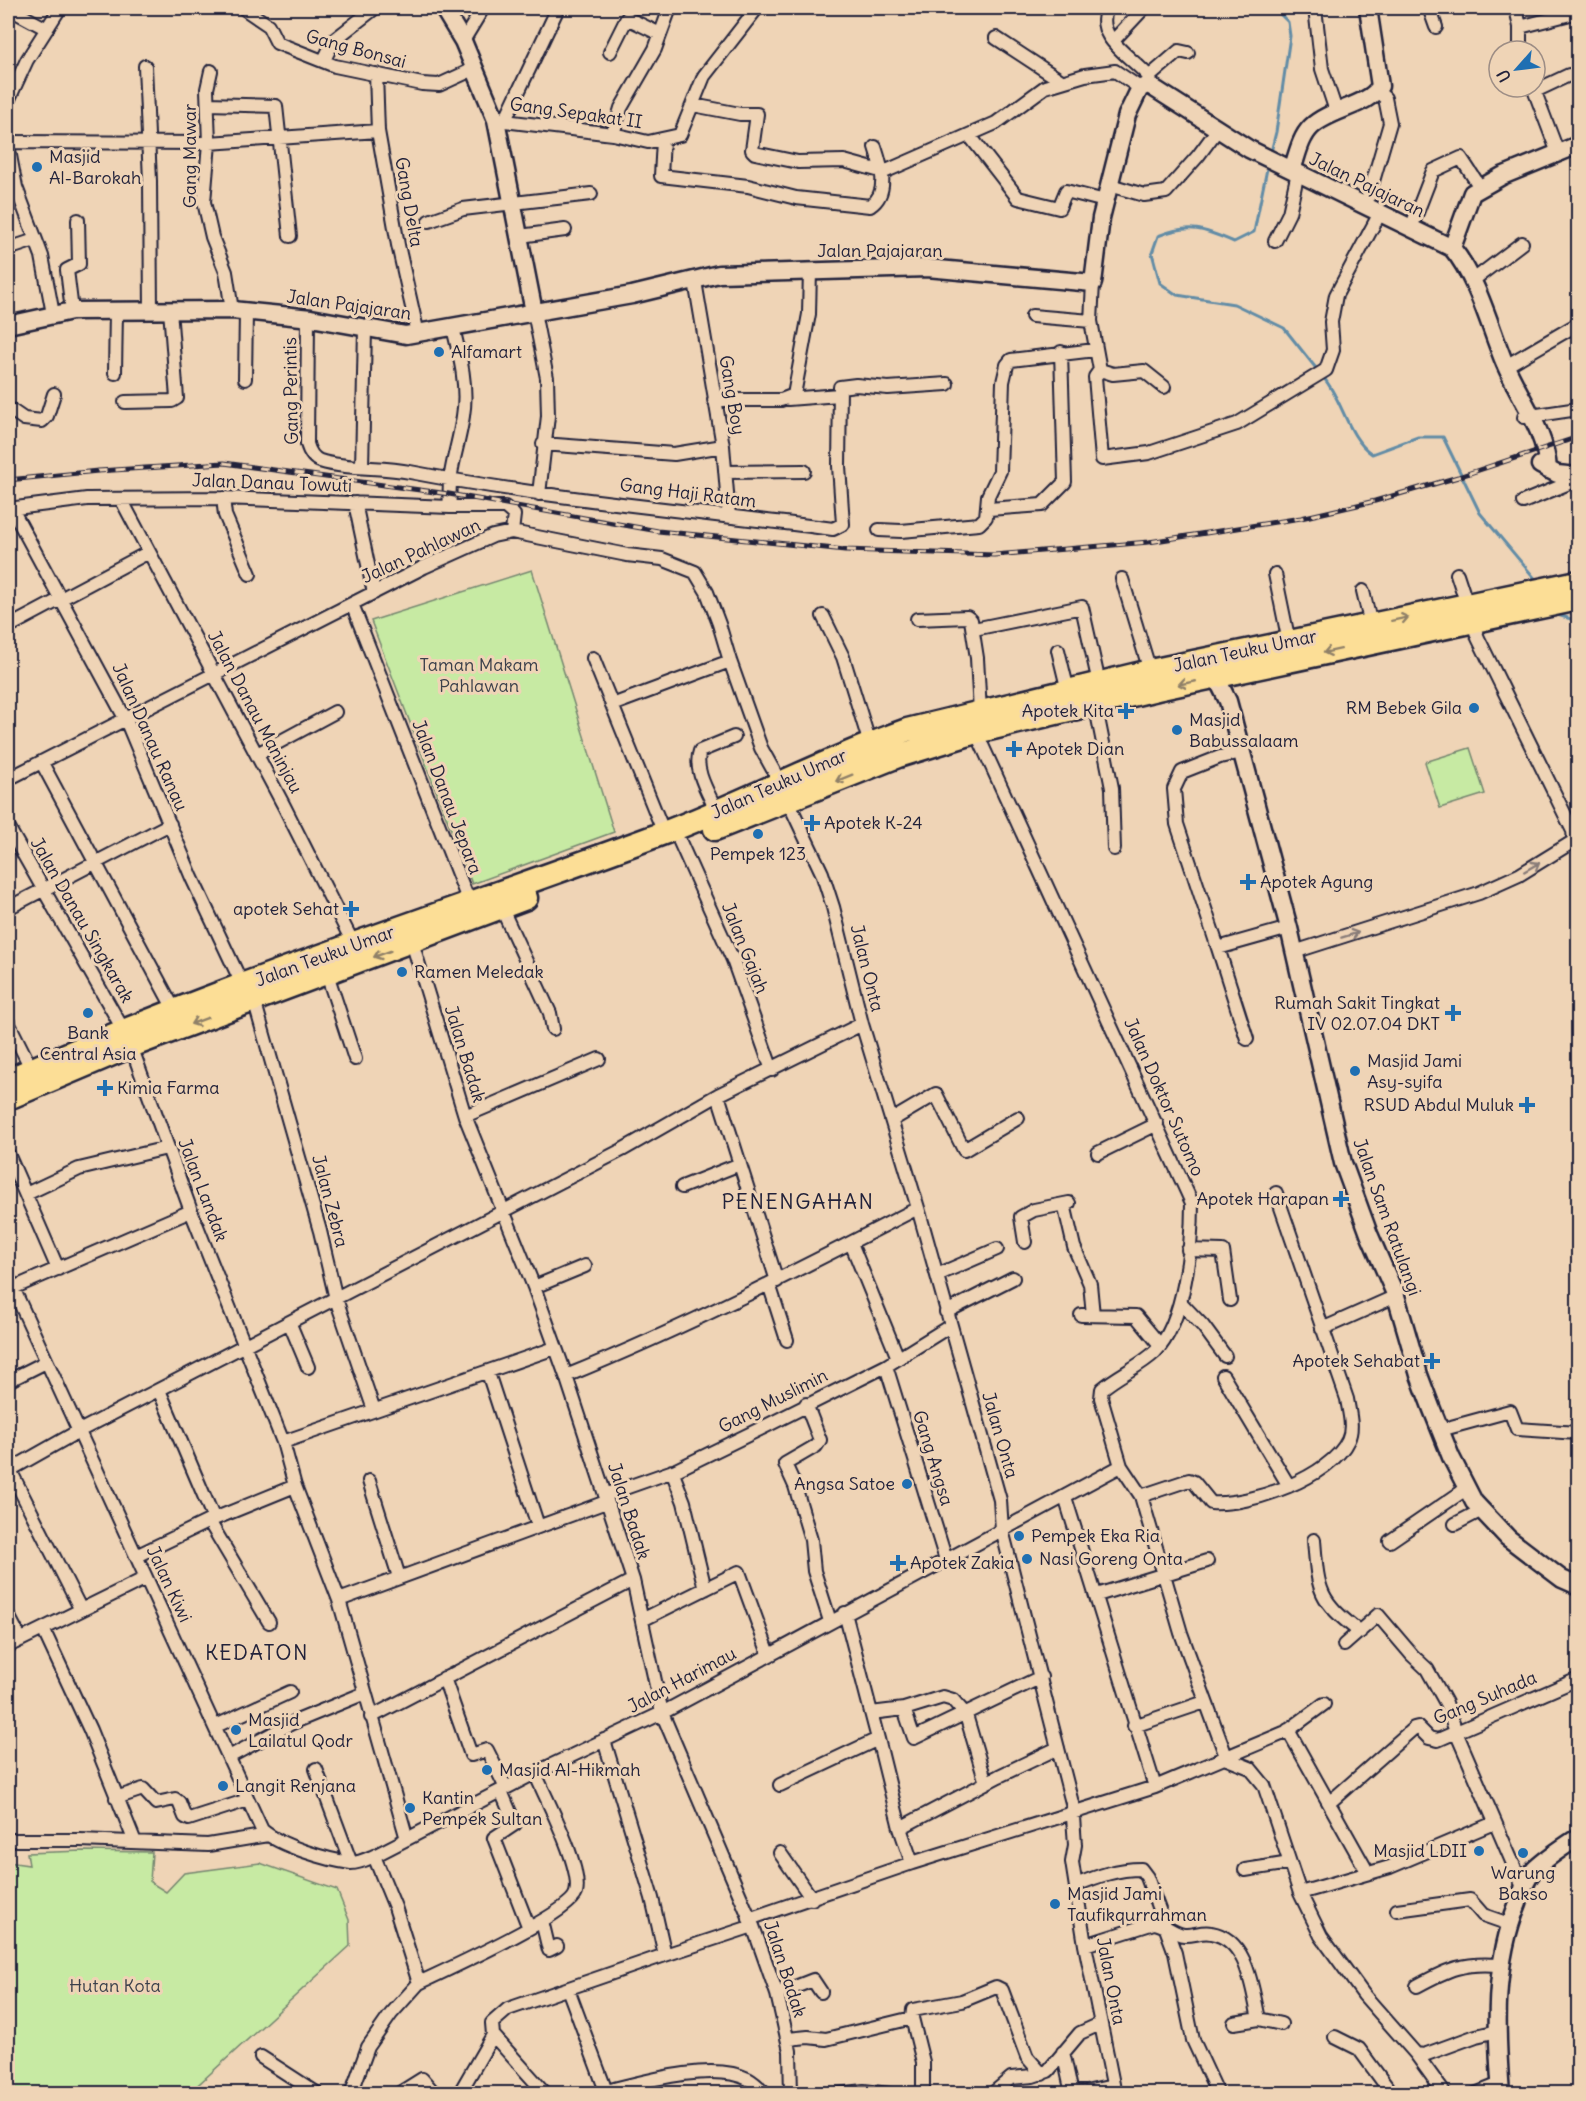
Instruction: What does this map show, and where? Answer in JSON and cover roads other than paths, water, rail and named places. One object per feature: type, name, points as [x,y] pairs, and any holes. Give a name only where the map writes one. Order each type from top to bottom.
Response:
[{"type":"highway","name":"Jalan Teuku Umar","points":[[1299,646],[1469,612],[1578,582]]},
{"type":"highway","name":"Jalan Teuku Umar","points":[[8,1098],[128,1039],[175,1011],[327,974],[412,942],[499,899],[672,837],[784,792],[896,743],[1097,693],[1236,667],[1371,625],[1578,599]]},
{"type":"highway","name":"Jalan Teuku Umar","points":[[978,722],[1068,691],[1097,693],[1149,671],[1236,667]]},
{"type":"highway","name":"Jalan Teuku Umar","points":[[672,837],[717,812],[784,792],[896,743]]},
{"type":"highway","name":"Jalan Teuku Umar","points":[[8,1080],[128,1039],[249,993],[354,945],[469,902],[499,899]]},
{"type":"main road","points":[[443,8],[463,41],[474,69],[500,120],[534,312]]},
{"type":"main road","points":[[1294,171],[1306,133],[1313,125],[1377,91],[1380,78],[1368,8]]},
{"type":"main road","points":[[1093,283],[1107,193],[1127,115],[1146,84]]},
{"type":"main road","name":"Jalan Pajajaran","points":[[1146,84],[1249,149],[1452,248]]},
{"type":"main road","points":[[1578,145],[1480,187],[1472,193],[1452,248],[1472,281],[1547,459],[1548,470],[1566,477],[1578,477]]},
{"type":"main road","name":"Jalan Pajajaran","points":[[8,325],[72,311],[239,311],[308,318],[418,334],[632,295],[719,274],[810,270],[935,269],[1093,283]]},
{"type":"main road","name":"Jalan Sam Ratulangi","points":[[1236,667],[1228,701],[1289,928],[1343,1162],[1369,1234],[1396,1296],[1419,1375],[1466,1489],[1508,1538],[1562,1579],[1578,1587]]},
{"type":"main road","points":[[1501,2089],[1498,2031],[1500,1965],[1509,1924],[1523,1887],[1534,1871],[1578,1837]]},
{"type":"street","points":[[8,8],[47,29]]},
{"type":"street","points":[[8,101],[27,60],[60,8]]},
{"type":"street","name":"Gang Bonsai","points":[[243,8],[268,25],[277,43],[335,66],[432,85],[474,69]]},
{"type":"street","points":[[324,60],[334,40],[375,8]]},
{"type":"street","points":[[463,41],[483,8]]},
{"type":"street","points":[[500,120],[558,8]]},
{"type":"street","points":[[613,134],[621,108],[655,49],[670,8]]},
{"type":"street","name":"Gang Sepakat II","points":[[500,120],[613,134],[648,142],[663,140],[684,132],[698,86],[713,61],[757,8]]},
{"type":"street","points":[[1107,8],[1102,22],[1113,41],[1146,84]]},
{"type":"street","points":[[1113,41],[1144,8]]},
{"type":"street","points":[[1315,8],[1322,69],[1336,111]]},
{"type":"street","points":[[1432,8],[1431,13],[1436,27]]},
{"type":"street","points":[[1516,8],[1520,39]]},
{"type":"street","points":[[1520,27],[1578,12]]},
{"type":"street","points":[[610,52],[627,18],[660,34]]},
{"type":"street","points":[[996,38],[1060,80]]},
{"type":"street","points":[[1146,84],[1179,51],[1188,53]]},
{"type":"street","points":[[145,66],[151,311]]},
{"type":"street","name":"Gang Mawar","points":[[211,71],[207,86],[209,143],[204,202],[212,237],[239,311],[245,379]]},
{"type":"street","points":[[693,105],[740,114],[757,114],[752,150],[755,153],[798,162],[844,161],[884,171],[996,123],[1044,87],[1060,80],[1115,71],[1146,84]]},
{"type":"street","name":"Gang Delta","points":[[376,74],[378,131],[418,334]]},
{"type":"street","points":[[1547,84],[1569,75]]},
{"type":"street","points":[[1093,283],[1091,321],[1100,370],[1095,377],[1102,459],[1149,453],[1215,433],[1253,416],[1313,381],[1326,370],[1333,350],[1330,322],[1336,295],[1373,209],[1390,123],[1385,98],[1377,91]]},
{"type":"street","points":[[1538,99],[1558,153]]},
{"type":"street","points":[[208,104],[274,104],[290,236]]},
{"type":"street","points":[[970,136],[1018,198],[1059,208],[1066,191],[1144,195],[1166,192],[1218,129]]},
{"type":"street","points":[[53,314],[42,256],[12,189],[8,144],[209,143],[378,131]]},
{"type":"street","points":[[663,140],[661,176],[748,186],[796,198],[870,206],[878,199],[884,171],[875,147]]},
{"type":"street","points":[[1412,228],[1433,171],[1461,158],[1480,187]]},
{"type":"street","points":[[1275,241],[1289,213],[1294,171]]},
{"type":"street","points":[[429,221],[464,209],[513,201],[526,202],[591,194]]},
{"type":"street","points":[[72,311],[67,270],[79,264],[78,220]]},
{"type":"street","points":[[520,236],[565,230]]},
{"type":"street","points":[[8,249],[35,240]]},
{"type":"street","points":[[1472,281],[1522,243]]},
{"type":"street","points":[[788,399],[794,395],[797,387],[804,346],[810,270]]},
{"type":"street","name":"Gang Boy","points":[[695,281],[723,446],[729,516]]},
{"type":"street","points":[[125,402],[172,401],[177,398],[170,310]]},
{"type":"street","points":[[114,373],[116,311]]},
{"type":"street","points":[[534,312],[547,378],[548,416],[538,494]]},
{"type":"street","points":[[1032,316],[1091,321]]},
{"type":"street","name":"Gang Perintis","points":[[308,318],[307,444],[311,454],[318,460]]},
{"type":"street","points":[[1506,366],[1578,324]]},
{"type":"street","points":[[362,467],[365,328]]},
{"type":"street","points":[[450,507],[448,481],[464,408],[461,367],[453,328]]},
{"type":"street","points":[[879,530],[901,531],[979,524],[986,517],[989,509],[988,496],[1000,471],[1003,382],[1007,364],[1011,360],[1061,352],[1095,350]]},
{"type":"street","points":[[989,509],[1042,505],[1065,482],[1061,352]]},
{"type":"street","points":[[1100,370],[1113,374],[1144,371],[1164,387]]},
{"type":"street","points":[[714,400],[788,399],[839,395],[839,389],[843,385],[888,388],[947,384]]},
{"type":"street","points":[[8,408],[24,419],[42,421],[47,416],[54,394]]},
{"type":"street","name":"Gang Haji Ratam","points":[[318,460],[408,471],[448,481],[538,494],[841,528],[843,524],[839,395]]},
{"type":"street","points":[[1528,416],[1578,409]]},
{"type":"street","points":[[543,444],[674,454],[723,446]]},
{"type":"street","points":[[725,472],[804,471]]},
{"type":"street","points":[[1523,502],[1574,481],[1578,477]]},
{"type":"street","points":[[223,498],[225,515],[250,574]]},
{"type":"street","name":"Jalan Danau Towuti","points":[[10,509],[87,499],[223,498],[505,507],[514,515],[512,532]]},
{"type":"street","name":"Jalan Danau Maninjau","points":[[121,499],[257,754],[354,945]]},
{"type":"street","points":[[355,503],[374,593]]},
{"type":"street","name":"Jalan Danau Ranau","points":[[10,509],[62,598],[126,720],[170,824],[249,993]]},
{"type":"street","name":"Jalan Pahlawan","points":[[8,779],[374,593],[493,536],[512,532],[662,560],[695,572],[715,613],[761,748],[784,792]]},
{"type":"street","points":[[8,627],[149,552]]},
{"type":"street","points":[[1275,574],[1299,646]]},
{"type":"street","points":[[1294,952],[1479,894],[1519,875],[1574,842],[1573,831],[1469,612],[1457,574]]},
{"type":"street","points":[[1122,579],[1149,671]]},
{"type":"street","points":[[1363,591],[1371,625]]},
{"type":"street","name":"Jalan Danau Jepara","points":[[352,604],[469,902]]},
{"type":"street","points":[[974,628],[1082,607],[1112,788],[1114,849]]},
{"type":"street","points":[[823,616],[843,657],[896,743]]},
{"type":"street","points":[[917,619],[967,617],[971,620],[974,628],[978,722]]},
{"type":"street","points":[[1058,650],[1068,691]]},
{"type":"street","name":"Jalan Gajah","points":[[593,658],[672,837],[730,954],[772,1070]]},
{"type":"street","points":[[612,705],[730,661]]},
{"type":"street","points":[[257,754],[335,712]]},
{"type":"street","name":"Jalan Doktor Sutomo","points":[[978,722],[1192,1203],[1180,1302],[1161,1345],[1146,1359],[1102,1389],[1103,1408],[1120,1466]]},
{"type":"street","points":[[717,812],[697,758],[700,751],[734,737]]},
{"type":"street","points":[[1242,752],[1182,772],[1174,789],[1177,824],[1247,1039]]},
{"type":"street","points":[[42,763],[175,1011]]},
{"type":"street","name":"Jalan Onta","points":[[784,792],[822,873],[862,1024],[918,1208],[1000,1500],[1002,1530],[1041,1677],[1072,1813],[1076,1845],[1072,1862],[1085,1945],[1114,2090]]},
{"type":"street","points":[[8,908],[170,824]]},
{"type":"street","name":"Jalan Danau Singkarak","points":[[8,827],[128,1039]]},
{"type":"street","points":[[499,899],[550,1013],[553,1029]]},
{"type":"street","points":[[1218,948],[1289,928]]},
{"type":"street","name":"Jalan Badak","points":[[412,942],[465,1116],[502,1213],[534,1287],[566,1376],[633,1580],[662,1713],[751,1922],[777,1994],[788,2038],[792,2070],[791,2094]]},
{"type":"street","points":[[327,974],[355,1059]]},
{"type":"street","name":"Jalan Zebra","points":[[249,993],[320,1231],[336,1299],[374,1410]]},
{"type":"street","points":[[8,1022],[32,1070]]},
{"type":"street","points":[[81,1610],[9,1471],[77,1432],[502,1213],[718,1095],[862,1024]]},
{"type":"street","name":"Jalan Landak","points":[[128,1039],[191,1211],[283,1442],[295,1486],[339,1600],[407,1839]]},
{"type":"street","points":[[465,1116],[599,1059]]},
{"type":"street","points":[[892,1120],[936,1094],[964,1150],[1017,1118]]},
{"type":"street","points":[[718,1095],[740,1164],[788,1340]]},
{"type":"street","points":[[1098,1153],[1157,1124]]},
{"type":"street","points":[[26,1194],[79,1169],[167,1148]]},
{"type":"street","points":[[8,1154],[58,1269]]},
{"type":"street","points":[[681,1187],[740,1164]]},
{"type":"street","points":[[1141,1496],[1189,1480],[1194,1482],[1211,1503],[1269,1493],[1322,1470],[1348,1442],[1350,1434],[1347,1399],[1276,1193]]},
{"type":"street","points":[[1025,1242],[1021,1217],[1034,1210],[1067,1204],[1074,1247],[1090,1284],[1087,1315],[1132,1314],[1139,1317],[1161,1345]]},
{"type":"street","points":[[566,1376],[642,1345],[773,1283],[918,1208]]},
{"type":"street","points":[[9,1282],[58,1269],[191,1211]]},
{"type":"street","points":[[850,1243],[898,1358]]},
{"type":"street","points":[[937,1275],[997,1249]]},
{"type":"street","points":[[1188,1250],[1223,1251],[1230,1300]]},
{"type":"street","points":[[534,1287],[585,1266]]},
{"type":"street","points":[[946,1312],[1013,1278]]},
{"type":"street","name":"Jalan Kiwi","points":[[9,1282],[216,1726],[262,1830],[268,1835]]},
{"type":"street","points":[[1322,1329],[1396,1296]]},
{"type":"street","points":[[1180,1302],[1203,1326],[1225,1356]]},
{"type":"street","points":[[290,1324],[308,1367]]},
{"type":"street","name":"Gang Muslimin","points":[[339,1600],[538,1526],[672,1471],[886,1366],[950,1326]]},
{"type":"street","points":[[283,1442],[555,1348]]},
{"type":"street","points":[[8,1381],[46,1362]]},
{"type":"street","name":"Gang Angsa","points":[[886,1366],[946,1560]]},
{"type":"street","points":[[488,1373],[538,1526]]},
{"type":"street","points":[[1223,1376],[1289,1486]]},
{"type":"street","points":[[159,1390],[211,1520],[269,1622]]},
{"type":"street","points":[[806,1404],[819,1440],[816,1446],[785,1464],[795,1486],[812,1546],[814,1571],[830,1621]]},
{"type":"street","points":[[1440,1430],[1510,1411],[1517,1429],[1578,1433]]},
{"type":"street","points":[[1120,1466],[1141,1496],[1205,1702],[1227,1759]]},
{"type":"street","name":"Jalan Harimau","points":[[374,1856],[535,1773],[662,1713],[1120,1466]]},
{"type":"street","points":[[672,1471],[684,1502],[705,1589]]},
{"type":"street","points":[[369,1481],[399,1577]]},
{"type":"street","points":[[136,1556],[211,1520],[295,1486]]},
{"type":"street","points":[[1390,1541],[1466,1489]]},
{"type":"street","points":[[1065,1497],[1097,1595],[1134,1726],[1155,1787]]},
{"type":"street","points":[[1455,1524],[1482,1510]]},
{"type":"street","points":[[1314,1540],[1319,1579],[1325,1600],[1341,1618],[1360,1632]]},
{"type":"street","points":[[1097,1595],[1207,1561]]},
{"type":"street","points":[[642,1620],[739,1572],[769,1654]]},
{"type":"street","points":[[8,1646],[146,1578]]},
{"type":"street","points":[[371,1717],[633,1580]]},
{"type":"street","points":[[1344,1645],[1360,1632],[1377,1610],[1412,1655],[1427,1669],[1446,1703],[1455,1732],[1523,1887]]},
{"type":"street","points":[[845,1613],[900,1828],[912,1863]]},
{"type":"street","points":[[8,1615],[21,1640]]},
{"type":"street","points":[[43,1629],[90,1730],[135,1842]]},
{"type":"street","points":[[904,1709],[913,1738],[966,1715],[1041,1677]]},
{"type":"street","points":[[444,1678],[471,1755],[487,1750],[515,1824],[494,1838],[529,1928]]},
{"type":"street","name":"Gang Suhada","points":[[1329,1803],[1414,1728],[1418,1727],[1429,1738],[1438,1740],[1578,1679]]},
{"type":"street","points":[[216,1726],[290,1692]]},
{"type":"street","points":[[229,1757],[302,1719],[365,1693]]},
{"type":"street","points":[[871,1713],[904,1709],[943,1697],[959,1703],[966,1715],[986,1783]]},
{"type":"street","points":[[1134,1726],[1205,1702]]},
{"type":"street","points":[[544,2093],[494,2036],[492,2023],[508,2008],[665,1955],[912,1863],[1155,1787],[1227,1759],[1288,1730],[1324,1704]]},
{"type":"street","points":[[1288,1730],[1368,1873]]},
{"type":"street","points":[[780,1785],[878,1739]]},
{"type":"street","points":[[604,1740],[652,1898],[665,1955]]},
{"type":"street","points":[[900,1828],[1058,1748]]},
{"type":"street","points":[[1227,1759],[1243,1764],[1264,1785],[1300,1893],[1321,1936],[1364,1995],[1416,2054],[1445,2094]]},
{"type":"street","points":[[316,1769],[351,1863]]},
{"type":"street","points":[[351,2094],[368,2047],[391,2014],[419,1983],[542,1921],[569,1903],[576,1892],[569,1850],[535,1773]]},
{"type":"street","points":[[116,1798],[143,1789],[156,1803],[175,1799],[179,1802],[185,1817],[189,1819],[248,1800]]},
{"type":"street","points":[[1300,1893],[1390,1867],[1494,1823]]},
{"type":"street","points":[[8,1840],[208,1845],[268,1835],[304,1851],[351,1863],[374,1856],[395,1907],[419,1983]]},
{"type":"street","points":[[780,1853],[812,1899]]},
{"type":"street","points":[[1245,1870],[1290,1863]]},
{"type":"street","points":[[1076,1885],[1112,1871],[1141,1869],[1147,1877],[1168,1927],[1193,2040],[1218,2094]]},
{"type":"street","points":[[1397,1910],[1470,1900],[1483,1915],[1509,1924]]},
{"type":"street","points":[[542,1921],[549,1950],[557,1946]]},
{"type":"street","points":[[1085,1945],[1144,1925],[1157,1923],[1182,1935],[1212,1933],[1234,1943],[1247,1972],[1259,2019]]},
{"type":"street","points":[[1417,1986],[1454,1967],[1474,1963],[1500,1965]]},
{"type":"street","points":[[777,1994],[813,1980],[821,1992]]},
{"type":"street","points":[[923,2094],[923,2062],[912,2018],[914,2008],[955,2003],[998,1986],[1027,2057],[1042,2074]]},
{"type":"street","points":[[568,1989],[606,2092],[653,2079],[723,2072],[748,2079],[766,2094]]},
{"type":"street","points":[[788,2038],[826,2039],[912,2018]]},
{"type":"street","points":[[1234,2023],[1259,2019],[1281,2024]]},
{"type":"street","points":[[992,2094],[1011,2078],[1042,2074],[1052,2067],[1080,2033],[1100,2024]]},
{"type":"street","points":[[1416,2054],[1424,2055],[1476,2036],[1498,2031]]},
{"type":"street","points":[[459,2094],[494,2036]]},
{"type":"street","points":[[1335,2037],[1359,2049],[1392,2094]]},
{"type":"street","points":[[1063,2052],[1071,2089],[1074,2092],[1114,2090]]},
{"type":"street","points":[[261,2056],[318,2094]]},
{"type":"street","points":[[398,2094],[422,2079],[435,2094]]},
{"type":"street","points":[[1475,2094],[1501,2089]]},
{"type":"street","points":[[839,2094],[864,2091],[889,2094]]},
{"type":"waterway","points":[[1271,152],[1290,36],[1288,22],[1274,8]]},
{"type":"waterway","points":[[1268,164],[1254,232],[1234,242],[1197,229],[1169,232],[1158,236],[1152,253],[1160,283],[1177,295],[1234,304],[1284,328],[1319,372]]},
{"type":"waterway","points":[[1323,377],[1336,396],[1357,438],[1372,454],[1418,437],[1443,437],[1480,513],[1537,581]]},
{"type":"waterway","points":[[1554,614],[1578,621]]},
{"type":"railway","points":[[8,480],[98,471],[224,463],[449,494],[658,531],[845,550],[994,555],[1149,542],[1301,518],[1375,501],[1458,477],[1578,437]]},
{"type":"place","name":"Masjid Al-Barokah","points":[[37,167]]},
{"type":"place","name":"Alfamart","points":[[439,352]]},
{"type":"place","name":"RM Bebek Gila","points":[[1474,708]]},
{"type":"place","name":"Apotek Kita","points":[[1126,711]]},
{"type":"place","name":"Masjid Babussalaam","points":[[1177,730]]},
{"type":"place","name":"Apotek Dian","points":[[1014,749]]},
{"type":"place","name":"Apotek K-24","points":[[812,823]]},
{"type":"place","name":"Pempek 123","points":[[758,834]]},
{"type":"place","name":"Apotek Agung","points":[[1248,882]]},
{"type":"place","name":"apotek Sehat","points":[[351,909]]},
{"type":"place","name":"Ramen Meledak","points":[[402,972]]},
{"type":"place","name":"Bank Central Asia","points":[[88,1013]]},
{"type":"place","name":"Rumah Sakit Tingkat IV 02.07.04 DKT","points":[[1453,1013]]},
{"type":"place","name":"Masjid Jami Asy-syifa","points":[[1355,1071]]},
{"type":"place","name":"Kimia Farma","points":[[105,1088]]},
{"type":"place","name":"RSUD Abdul Muluk","points":[[1527,1105]]},
{"type":"place","name":"Apotek Harapan","points":[[1341,1199]]},
{"type":"place","name":"Apotek Sehabat","points":[[1432,1361]]},
{"type":"place","name":"Angsa Satoe","points":[[907,1484]]},
{"type":"place","name":"Pempek Eka Ria","points":[[1019,1536]]},
{"type":"place","name":"Nasi Goreng Onta","points":[[1027,1559]]},
{"type":"place","name":"Apotek Zakia","points":[[898,1563]]},
{"type":"place","name":"Masjid Lailatul Qodr","points":[[236,1730]]},
{"type":"place","name":"Masjid Al-Hikmah","points":[[487,1770]]},
{"type":"place","name":"Langit Renjana","points":[[223,1786]]},
{"type":"place","name":"Kantin Pempek Sultan","points":[[410,1808]]},
{"type":"place","name":"Masjid LDII","points":[[1479,1851]]},
{"type":"place","name":"Warung Bakso","points":[[1523,1853]]},
{"type":"place","name":"Masjid Jami Taufikqurrahman","points":[[1055,1904]]},
{"type":"district","name":"PENENGAHAN","points":[[798,1202]]},
{"type":"district","name":"KEDATON","points":[[257,1653]]},
{"type":"park label","name":"Taman Makam Pahlawan","points":[[479,675]]},
{"type":"park label","name":"Hutan Kota","points":[[115,1986]]}]
